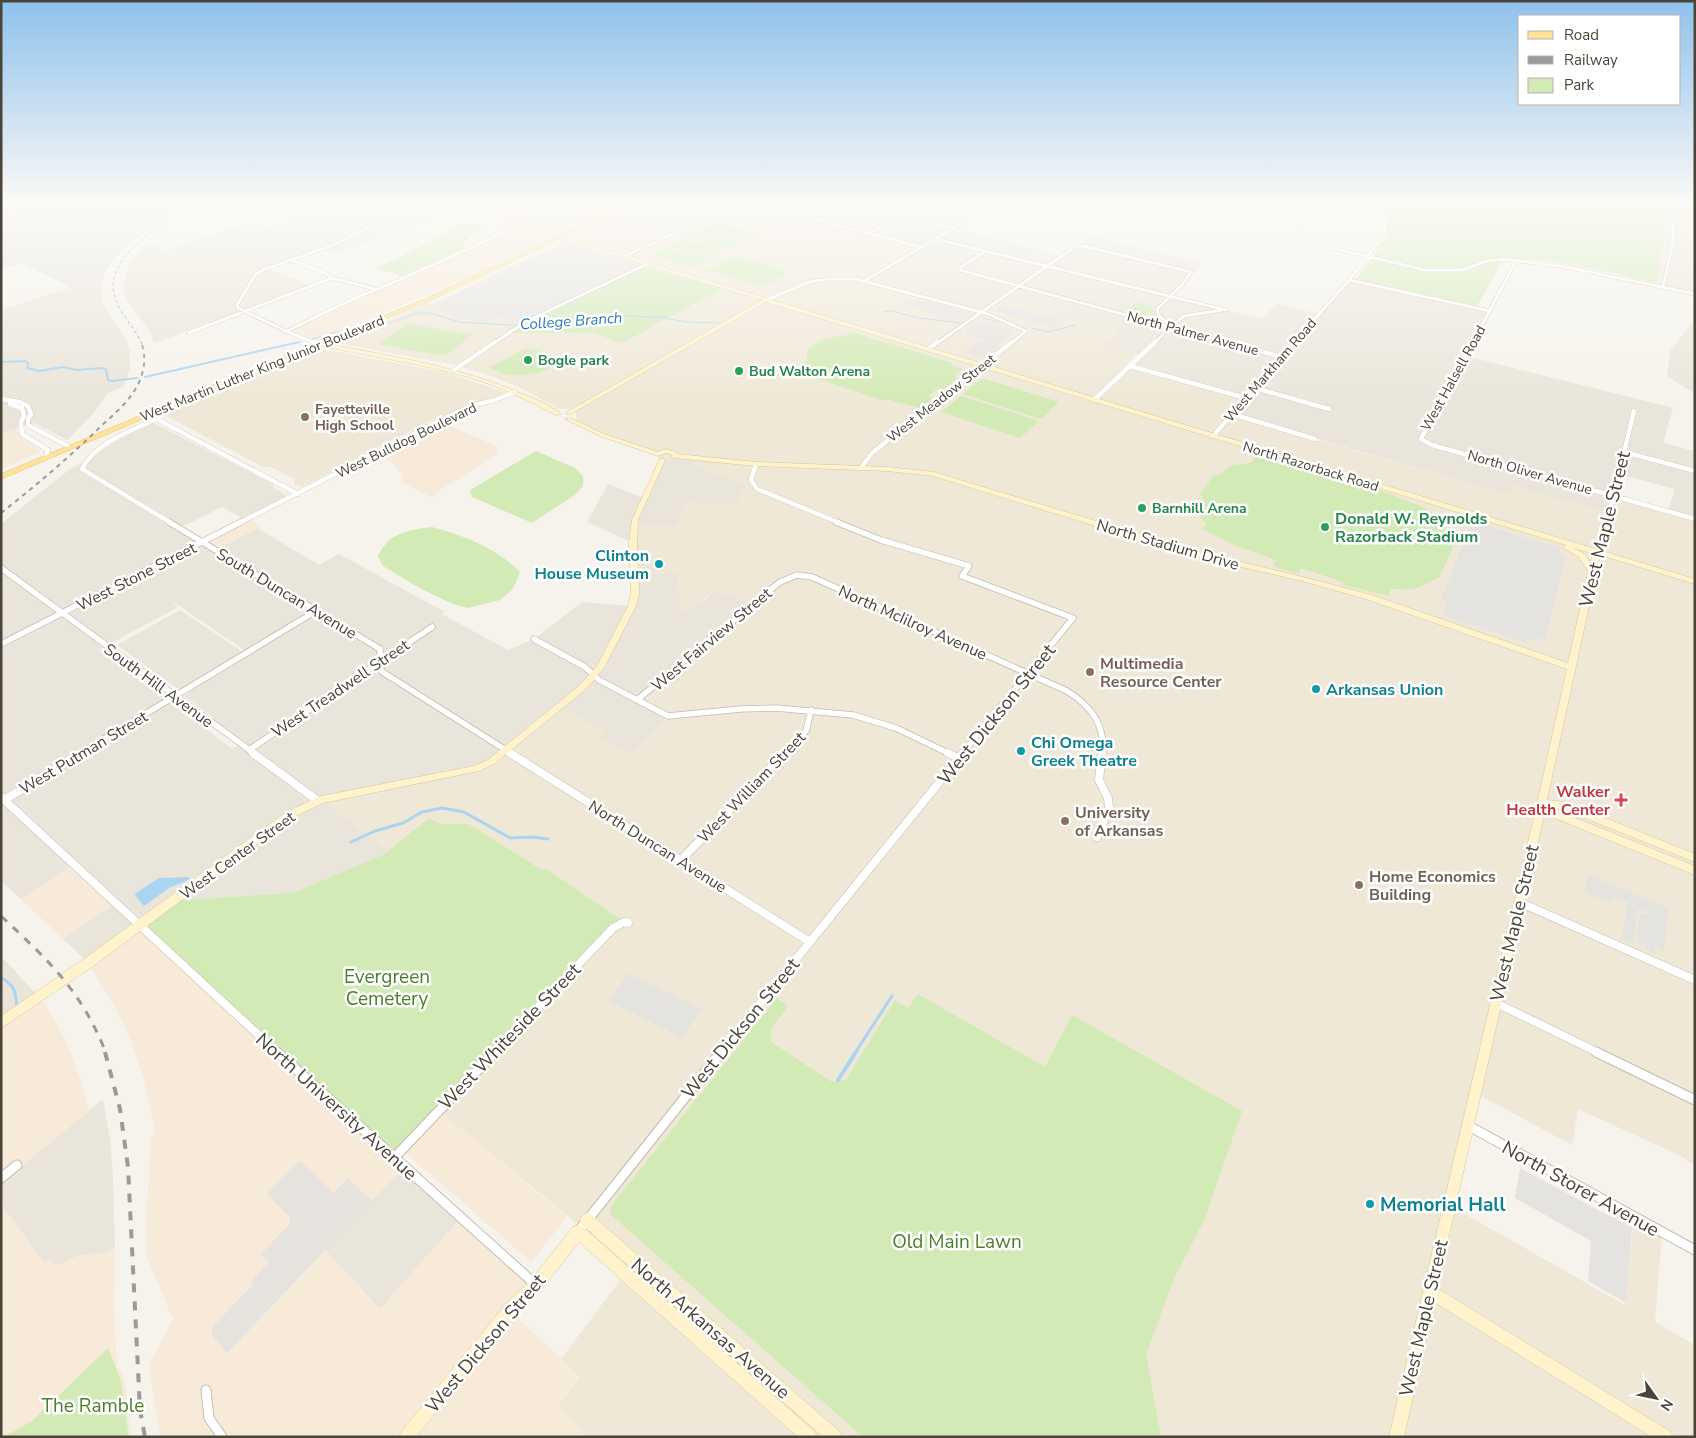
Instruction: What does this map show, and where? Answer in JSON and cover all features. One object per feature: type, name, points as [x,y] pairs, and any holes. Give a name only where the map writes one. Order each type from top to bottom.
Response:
[{"type":"main road","name":"West Martin Luther King Junior Boulevard","points":[[1,477],[148,414],[425,301],[489,271]]},
{"type":"main road","name":"North Razorback Road","points":[[928,349],[982,366]]},
{"type":"main road","points":[[454,370],[516,392]]},
{"type":"main road","points":[[660,457],[670,459],[674,456]]},
{"type":"main road","points":[[1546,536],[1582,556],[1592,572]]},
{"type":"main road","name":"West Maple Street","points":[[1396,1437],[1429,1291]]},
{"type":"street","points":[[263,271],[256,274],[237,305],[238,308],[269,322],[285,332],[319,344],[454,370],[524,323],[632,271]]},
{"type":"street","points":[[322,271],[332,278],[375,289]]},
{"type":"street","points":[[285,332],[375,289],[402,280],[420,271]]},
{"type":"street","points":[[670,271],[928,349],[1041,271]]},
{"type":"street","points":[[866,280],[881,271]]},
{"type":"street","name":"North Palmer Avenue","points":[[964,271],[1282,357]]},
{"type":"street","points":[[1069,271],[1226,310],[1186,316],[1171,327],[1094,400]]},
{"type":"street","points":[[1171,327],[1156,310],[1192,273],[1189,271]]},
{"type":"street","name":"West Markham Road","points":[[1213,436],[1356,271]]},
{"type":"street","name":"West Halsell Road","points":[[1423,441],[1421,437],[1511,271]]},
{"type":"street","points":[[1586,271],[1695,294]]},
{"type":"street","points":[[1663,287],[1666,271]]},
{"type":"street","points":[[188,333],[332,278]]},
{"type":"street","points":[[516,392],[558,414],[555,418],[558,421],[791,286],[811,280],[838,278],[866,280],[982,313]]},
{"type":"street","points":[[1349,280],[1490,311]]},
{"type":"street","name":"West Meadow Street","points":[[861,468],[872,453],[1026,331],[1001,319],[982,313]]},
{"type":"street","name":"North Razorback Road","points":[[982,366],[1695,582]]},
{"type":"street","points":[[1130,366],[1246,398]]},
{"type":"street","points":[[1255,388],[1329,409]]},
{"type":"street","name":"West Bulldog Boulevard","points":[[298,494],[457,412],[516,392]]},
{"type":"street","points":[[1,401],[20,402],[28,406],[32,414],[28,419],[28,424],[70,447]]},
{"type":"street","points":[[1,401],[22,408],[24,416],[21,422],[22,434],[48,450],[46,457]]},
{"type":"street","name":"West Maple Street","points":[[1429,1291],[1542,804],[1592,572],[1601,547],[1634,411]]},
{"type":"street","points":[[148,414],[298,494]]},
{"type":"street","points":[[1232,414],[1315,439]]},
{"type":"street","points":[[568,416],[602,435],[660,457],[635,520],[633,543],[635,594],[632,606],[594,676]]},
{"type":"street","name":"South Duncan Avenue","points":[[157,419],[126,432],[110,442],[86,462],[82,469],[380,649],[381,671],[389,678],[506,751]]},
{"type":"street","points":[[98,435],[110,442]]},
{"type":"street","name":"North Oliver Avenue","points":[[1423,441],[1695,519]]},
{"type":"street","points":[[1624,452],[1695,470]]},
{"type":"street","name":"North Stadium Drive","points":[[674,456],[756,464],[913,472],[951,479],[1193,554],[1310,581],[1369,597],[1571,668]]},
{"type":"street","name":"West Dickson Street","points":[[406,1437],[510,1310],[536,1285],[810,942],[1073,618],[962,576],[969,566],[881,540],[757,489],[751,484],[750,479],[756,464]]},
{"type":"street","name":"West Stone Street","points":[[1,644],[298,494]]},
{"type":"street","name":"South Hill Avenue","points":[[1,568],[318,801]]},
{"type":"street","name":"West Fairview Street","points":[[637,700],[785,579],[797,575]]},
{"type":"street","name":"North McIilroy Avenue","points":[[797,575],[812,577],[1028,672]]},
{"type":"street","name":"West Putman Street","points":[[3,799],[175,697],[316,610]]},
{"type":"street","name":"West Treadwell Street","points":[[249,750],[432,627]]},
{"type":"street","points":[[534,640],[585,667],[599,680],[668,716],[741,709],[811,710],[853,714],[896,728],[960,759]]},
{"type":"street","points":[[1028,672],[1082,700],[1094,712],[1101,725],[1103,742],[1099,778],[1109,799],[1109,811],[1097,837]]},
{"type":"street","name":"West Center Street","points":[[1,1023],[140,925],[289,815],[318,801],[476,768],[491,762],[594,676]]},
{"type":"street","name":"West William Street","points":[[681,860],[806,730],[811,710]]},
{"type":"street","name":"North Duncan Avenue","points":[[506,751],[810,942]]},
{"type":"street","name":"North University Avenue","points":[[3,799],[394,1158],[536,1285]]},
{"type":"street","points":[[1542,804],[1563,805],[1695,858]]},
{"type":"street","points":[[1542,804],[1560,816],[1695,871]]},
{"type":"street","points":[[1519,902],[1695,980]]},
{"type":"street","name":"West Whiteside Street","points":[[394,1158],[613,928],[624,922],[628,923]]},
{"type":"street","points":[[1496,1003],[1695,1100]]},
{"type":"street","name":"North Storer Avenue","points":[[1467,1125],[1695,1250]]},
{"type":"street","points":[[1,1178],[17,1165]]},
{"type":"street","name":"North Arkansas Avenue","points":[[587,1220],[835,1437]]},
{"type":"street","name":"North Arkansas Avenue","points":[[578,1232],[810,1437]]},
{"type":"street","points":[[1429,1291],[1666,1437]]},
{"type":"street","points":[[206,1390],[208,1418],[222,1437]]},
{"type":"shaded area","points":[[38,271],[106,271],[103,277],[71,287]]},
{"type":"shaded area","points":[[127,271],[273,271],[312,286],[154,343],[150,332],[127,300],[123,287]]},
{"type":"shaded area","points":[[426,271],[480,271],[326,338],[316,340],[292,331],[379,289],[407,280]]},
{"type":"shaded area","name":"University of Arkansas","points":[[502,271],[881,271],[866,280],[982,313],[1001,299],[1117,331],[1103,344],[1137,353],[1126,364],[1246,398],[1232,414],[1509,495],[1513,486],[1608,513],[1612,496],[1695,519],[1695,1165],[1681,1156],[1578,1109],[1572,1145],[1475,1093],[1449,1205],[1625,1305],[1633,1229],[1613,1218],[1614,1206],[1662,1232],[1655,1322],[1695,1345],[1695,1437],[587,1437],[557,1407],[579,1377],[561,1359],[630,1267],[438,1110],[545,868],[543,871],[469,824],[441,824],[429,818],[388,851],[321,800],[476,769],[491,762],[560,706],[605,732],[600,737],[628,754],[658,728],[668,716],[637,700],[752,605],[717,590],[681,614],[677,571],[634,576],[634,524],[677,526],[685,503],[736,505],[745,485],[700,467],[692,459],[674,456],[670,459],[662,460],[658,457],[658,454],[576,424],[576,406],[569,409],[559,409],[523,389],[496,378],[457,365],[336,343],[426,304],[436,303]]},
{"type":"shaded area","points":[[503,271],[636,271],[522,325],[499,316],[483,322],[465,320],[431,307],[439,303],[437,302],[484,282],[482,281]]},
{"type":"shaded area","points":[[853,271],[1196,271],[1171,295],[1261,319],[1277,304],[1319,314],[1349,280],[1490,311],[1466,356],[1673,408],[1663,443],[1695,451],[1695,519],[1668,511],[1675,489],[1618,474],[1608,513],[1513,486],[1509,495],[1232,414],[1130,366],[1142,355],[1103,344],[1117,332],[982,313],[866,280]]},
{"type":"shaded area","points":[[1658,271],[1695,271],[1695,294],[1651,285],[1656,283]]},
{"type":"shaded area","points":[[103,277],[101,288],[103,303],[127,342],[130,351],[130,369],[123,387],[108,393],[91,416],[67,440],[34,423],[1,434],[1,310]]},
{"type":"shaded area","points":[[913,299],[970,312],[968,314],[971,315],[966,319],[944,318],[922,310],[905,307],[907,305],[904,304]]},
{"type":"shaded area","points":[[1004,305],[1018,307],[1025,311],[1027,309],[1036,312],[1034,313],[1038,315],[1040,313],[1064,319],[1062,321],[1065,323],[1052,327],[1043,326],[993,310]]},
{"type":"shaded area","points":[[1695,319],[1695,394],[1667,376],[1670,351]]},
{"type":"shaded area","points":[[977,322],[1011,330],[1010,332],[1014,333],[983,357],[977,358],[965,352],[978,341],[982,342],[985,340],[965,334],[968,331],[965,330]]},
{"type":"shaded area","name":"Fayetteville High School","points":[[323,349],[448,373],[505,392],[492,399],[465,406],[438,419],[431,420],[302,487],[293,484],[295,479],[271,467],[263,467],[164,415],[256,374]]},
{"type":"shaded area","points":[[439,421],[498,447],[498,453],[432,497],[401,482],[404,476],[392,463],[374,454]]},
{"type":"shaded area","points":[[154,423],[273,484],[274,488],[286,495],[285,498],[246,520],[222,507],[180,528],[216,550],[257,528],[319,565],[339,554],[445,612],[442,614],[508,650],[534,639],[582,602],[632,606],[634,576],[677,571],[703,601],[717,590],[752,605],[668,716],[658,728],[628,755],[599,737],[605,732],[491,762],[322,800],[388,851],[337,876],[293,893],[176,900],[88,963],[63,939],[115,903],[74,864],[21,899],[1,881],[1,524],[70,469],[86,461],[128,433]],"holes":[[[169,599],[247,652],[184,696],[214,718],[208,722],[239,745],[232,749],[172,702],[127,726],[166,699],[99,650],[178,607]]]},
{"type":"shaded area","points":[[14,429],[17,430],[23,439],[41,450],[1,469],[1,434]]},
{"type":"shaded area","points":[[674,456],[692,459],[700,467],[746,485],[736,505],[685,503],[677,526],[635,524],[633,543],[587,522],[608,484],[644,498],[662,460]]},
{"type":"shaded area","points":[[248,519],[261,526],[216,550],[203,542]]},
{"type":"shaded area","points":[[1477,523],[1560,548],[1560,554],[1566,556],[1545,640],[1539,638],[1536,641],[1528,640],[1527,643],[1443,615],[1447,603],[1441,600],[1470,525],[1476,526]]},
{"type":"shaded area","points":[[180,610],[243,652],[179,690],[117,645]]},
{"type":"shaded area","points":[[74,864],[115,902],[63,939],[21,899]]},
{"type":"shaded area","points":[[1588,874],[1668,908],[1664,952],[1655,946],[1655,954],[1646,950],[1646,945],[1637,943],[1640,913],[1647,914],[1647,912],[1640,909],[1637,910],[1634,944],[1622,939],[1628,903],[1613,896],[1612,904],[1585,893]]},
{"type":"shaded area","points":[[140,925],[404,1167],[372,1201],[349,1179],[334,1194],[268,1194],[291,1217],[290,1223],[261,1254],[269,1262],[251,1281],[253,1284],[214,1325],[227,1352],[325,1250],[380,1309],[461,1218],[536,1285],[510,1310],[578,1376],[557,1407],[587,1437],[160,1437],[149,1365],[173,1319],[147,1258],[146,1226],[151,1138],[155,1135],[153,1121],[144,1079],[128,1033],[112,1001],[88,963]]},
{"type":"shaded area","points":[[1,956],[39,997],[1,1023]]},
{"type":"shaded area","points":[[628,973],[701,1009],[683,1038],[609,1001]]},
{"type":"shaded area","points":[[39,997],[55,1020],[70,1050],[82,1083],[89,1111],[24,1164],[17,1165],[1,1178],[1,1023]]},
{"type":"shaded area","points":[[103,1099],[110,1140],[115,1248],[102,1254],[80,1255],[57,1266],[44,1263],[4,1208],[4,1202],[1,1198],[1,1178],[17,1165],[24,1164]]},
{"type":"shaded area","points":[[442,1113],[567,1217],[531,1262],[406,1153]]},
{"type":"shaded area","points":[[300,1161],[334,1193],[348,1178],[372,1201],[227,1353],[211,1334],[214,1325],[253,1284],[251,1281],[269,1262],[261,1254],[290,1223],[290,1217],[267,1194]]},
{"type":"shaded area","points":[[404,1167],[461,1218],[380,1309],[325,1250]]},
{"type":"shaded area","points":[[1520,1168],[1632,1228],[1626,1303],[1588,1281],[1591,1241],[1515,1198]]},
{"type":"shaded area","points":[[1,1198],[4,1202],[4,1208],[44,1263],[50,1258],[57,1266],[80,1255],[102,1254],[115,1248],[114,1307],[117,1367],[122,1373],[125,1382],[132,1437],[1,1437]]},
{"type":"green space","points":[[383,271],[413,271],[402,276]]},
{"type":"green space","points":[[636,271],[659,271],[721,289],[622,343],[593,333],[513,333],[529,323]]},
{"type":"green space","points":[[710,271],[789,272],[762,287]]},
{"type":"green space","points":[[1362,271],[1497,271],[1477,306],[1355,280]]},
{"type":"green space","points":[[1605,271],[1658,271],[1656,283]]},
{"type":"green space","points":[[1136,302],[1154,307],[1153,312],[1163,323],[1124,313]]},
{"type":"green space","points":[[408,324],[473,335],[444,356],[378,344]]},
{"type":"green space","points":[[848,333],[855,333],[953,363],[951,365],[963,369],[954,376],[958,378],[943,390],[938,388],[928,396],[933,398],[920,408],[890,400],[882,400],[815,378],[807,372],[804,362],[807,361],[809,349],[814,344],[828,338],[848,335]]},
{"type":"green space","points":[[530,348],[563,360],[547,370],[527,375],[506,374],[497,372],[489,367],[524,349]]},
{"type":"green space","points":[[982,378],[1059,402],[1041,419],[963,394]]},
{"type":"green space","points":[[961,396],[1039,421],[1020,438],[941,412]]},
{"type":"green space","points":[[536,451],[575,468],[583,476],[583,486],[575,495],[532,523],[472,497],[470,490]]},
{"type":"green space","name":"Donald W. Reynolds Razorback Stadium","points":[[1255,456],[1291,464],[1387,493],[1422,507],[1433,514],[1444,524],[1453,546],[1440,577],[1417,588],[1402,591],[1405,589],[1390,589],[1389,596],[1343,585],[1343,582],[1301,568],[1298,574],[1273,566],[1276,560],[1236,546],[1202,529],[1207,523],[1202,519],[1197,509],[1203,496],[1200,494],[1214,475],[1218,476],[1229,466],[1251,463]]},
{"type":"green space","points":[[432,527],[456,534],[501,556],[520,572],[513,589],[500,600],[467,608],[453,604],[421,589],[383,566],[378,556],[394,537],[415,529]]},
{"type":"green space","name":"Evergreen Cemetery","points":[[429,818],[441,824],[469,824],[542,870],[545,868],[624,922],[394,1158],[140,925],[176,900],[293,893],[383,855]]},
{"type":"green space","name":"Old Main Lawn","points":[[918,994],[1045,1067],[1072,1015],[1242,1111],[1205,1218],[1172,1283],[1146,1355],[1161,1437],[863,1437],[610,1214],[611,1206],[777,998],[788,1006],[771,1030],[771,1042],[832,1082],[846,1080],[895,1000],[908,1008]]},
{"type":"green space","name":"The Ramble","points":[[108,1348],[121,1381],[129,1437],[4,1437],[32,1421]]},
{"type":"water","points":[[189,877],[190,879],[169,888],[144,906],[135,895],[159,878]]},
{"type":"waterway","name":"College Branch","points":[[883,312],[891,311],[918,318],[962,323]]},
{"type":"waterway","name":"College Branch","points":[[366,330],[380,327],[416,313],[430,313],[460,322],[526,326],[624,316],[659,317],[687,322],[720,323]]},
{"type":"waterway","name":"College Branch","points":[[982,317],[997,322]]},
{"type":"waterway","name":"College Branch","points":[[1032,328],[1049,332],[1075,325]]},
{"type":"waterway","name":"College Branch","points":[[312,339],[341,331]]},
{"type":"waterway","name":"College Branch","points":[[145,377],[299,342]]},
{"type":"waterway","name":"College Branch","points":[[293,344],[301,342]]},
{"type":"waterway","name":"College Branch","points":[[1,362],[25,361],[28,363],[27,368],[39,371],[63,367],[76,370],[102,368],[106,369],[108,380],[112,381],[137,378]]},
{"type":"waterway","points":[[351,842],[375,831],[403,823],[422,812],[442,808],[464,812],[510,838],[532,837],[548,839]]},
{"type":"waterway","points":[[1,978],[14,990],[17,1007]]},
{"type":"waterway","points":[[855,1053],[892,996]]},
{"type":"waterway","points":[[838,1080],[856,1052]]},
{"type":"railway","points":[[117,271],[113,282],[117,303],[141,342]]},
{"type":"railway","points":[[1,513],[61,464],[126,402],[136,388],[143,370],[144,356],[141,342]]},
{"type":"railway","points":[[1,916],[62,978],[86,1011],[106,1053]]},
{"type":"railway","points":[[105,1052],[120,1109],[128,1167],[140,1410],[145,1437]]},
{"type":"place","name":"Bogle park","points":[[528,360]]},
{"type":"place","name":"Bud Walton Arena","points":[[739,371]]},
{"type":"place","name":"Fayetteville High School","points":[[305,417]]},
{"type":"place","name":"Barnhill Arena","points":[[1142,508]]},
{"type":"place","name":"Donald W. Reynolds Razorback Stadium","points":[[1325,527]]},
{"type":"place","name":"Clinton House Museum","points":[[659,564]]},
{"type":"place","name":"Multimedia Resource Center","points":[[1090,672]]},
{"type":"place","name":"Arkansas Union","points":[[1316,689]]},
{"type":"place","name":"Chi Omega Greek Theatre","points":[[1021,751]]},
{"type":"place","name":"Walker Health Center","points":[[1621,800]]},
{"type":"place","name":"University of Arkansas","points":[[1065,821]]},
{"type":"place","name":"Home Economics Building","points":[[1359,885]]},
{"type":"place","name":"Memorial Hall","points":[[1370,1204]]}]
